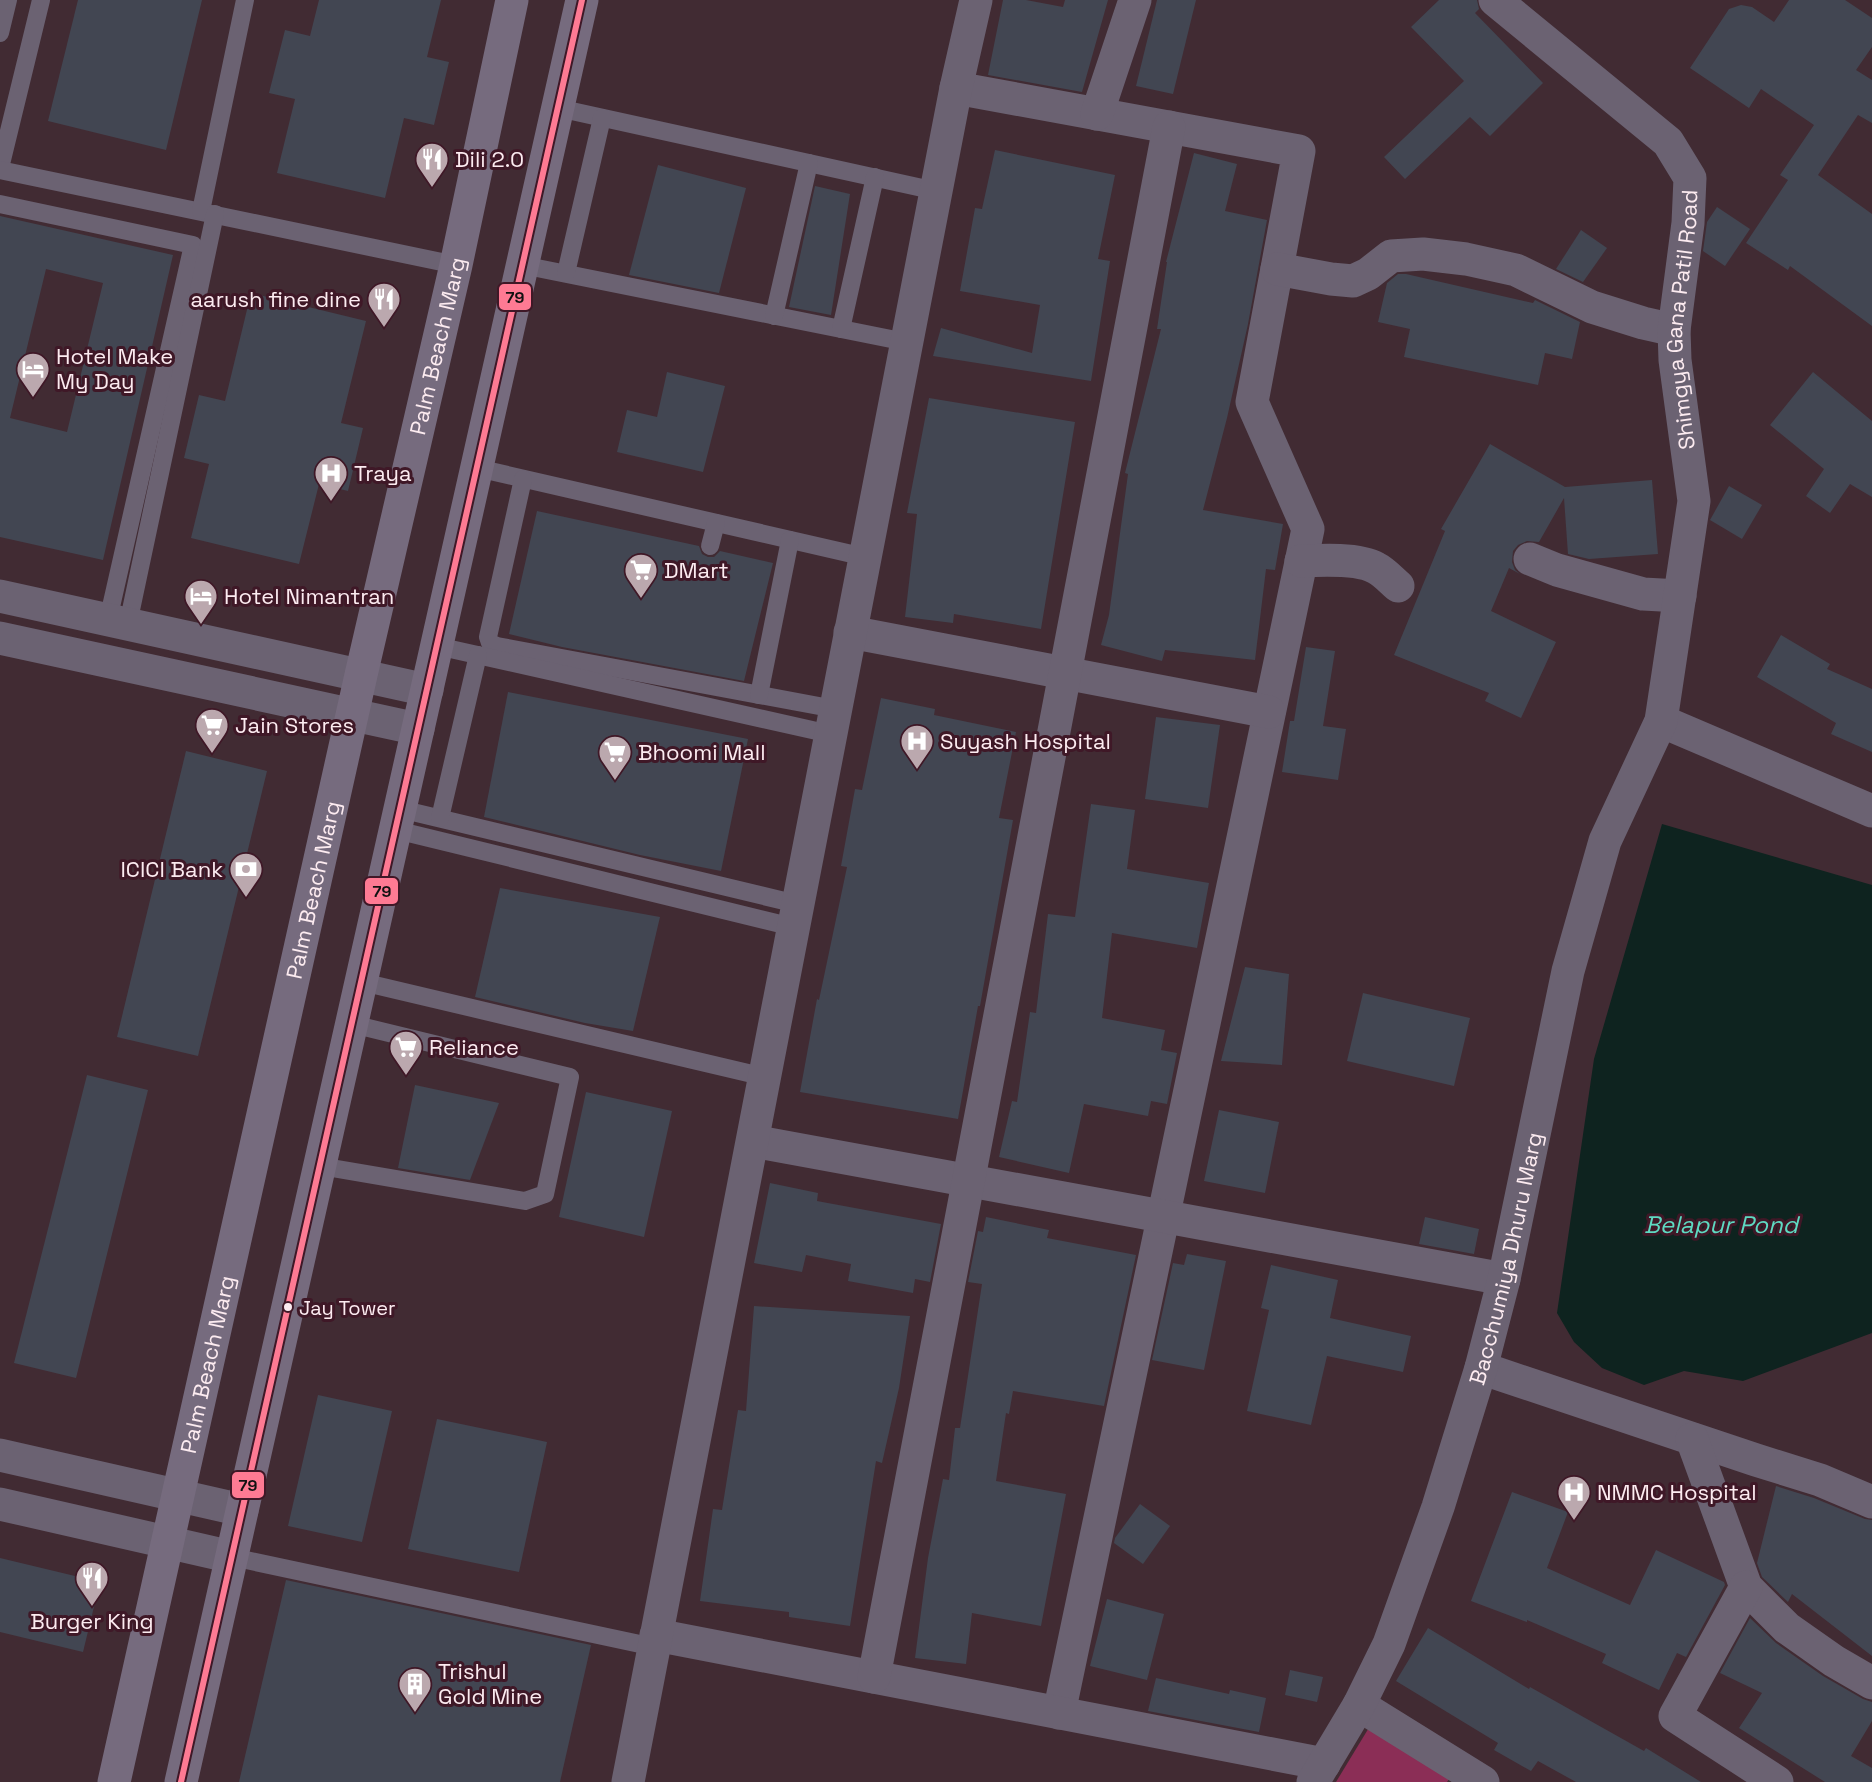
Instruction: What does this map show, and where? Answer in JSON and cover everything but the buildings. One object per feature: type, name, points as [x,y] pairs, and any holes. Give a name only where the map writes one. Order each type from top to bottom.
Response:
[{"type":"main road","name":"Palm Beach Marg","points":[[114,1782],[361,675],[456,265],[512,0]]},
{"type":"main road","points":[[181,1782],[582,0]]},
{"type":"street","points":[[628,1782],[906,342],[956,88],[976,0]]},
{"type":"street","points":[[1096,114],[1135,0]]},
{"type":"street","name":"Shimgya Gana Patil Road","points":[[1495,0],[1668,142],[1690,178],[1688,223],[1674,330],[1675,360],[1695,501],[1661,722]]},
{"type":"street","points":[[956,88],[1299,151],[1252,402],[1308,529],[1059,1713]]},
{"type":"street","points":[[874,1677],[1169,127]]},
{"type":"street","points":[[1277,269],[1353,281],[1368,274],[1391,256],[1423,254],[1466,259],[1516,270],[1592,307],[1674,330]]},
{"type":"street","points":[[1301,561],[1331,559],[1375,567],[1398,586]]},
{"type":"street","points":[[1530,559],[1557,570],[1643,594],[1680,596]]},
{"type":"street","points":[[0,596],[427,690]]},
{"type":"street","points":[[850,632],[1269,712]]},
{"type":"street","points":[[0,638],[418,729]]},
{"type":"street","points":[[1661,722],[1872,811]]},
{"type":"street","name":"Bacchumiya Dhuru Marg","points":[[1319,1773],[1359,1705],[1389,1644],[1438,1508],[1481,1368],[1504,1279],[1568,970],[1605,841],[1661,722]]},
{"type":"street","points":[[753,1141],[1504,1279]]},
{"type":"street","points":[[1481,1368],[1820,1480],[1872,1502]]},
{"type":"street","points":[[1692,1439],[1746,1587],[1787,1628],[1834,1661],[1872,1683]]},
{"type":"street","points":[[0,1455],[242,1510]]},
{"type":"street","points":[[0,1504],[232,1557]]},
{"type":"street","points":[[1746,1587],[1675,1716],[1777,1782]]},
{"type":"street","points":[[655,1641],[874,1677],[1059,1713],[1319,1773]]},
{"type":"street","points":[[1359,1705],[1483,1782]]},
{"type":"lane","points":[[0,33],[8,0]]},
{"type":"lane","points":[[41,0],[0,169],[456,265]]},
{"type":"lane","points":[[118,622],[208,213],[245,0]]},
{"type":"lane","points":[[558,108],[936,191]]},
{"type":"lane","points":[[566,273],[602,118]]},
{"type":"lane","points":[[774,316],[808,163]]},
{"type":"lane","points":[[841,329],[875,177]]},
{"type":"lane","points":[[0,204],[193,245],[118,622]]},
{"type":"lane","points":[[522,265],[906,342]]},
{"type":"lane","points":[[477,468],[865,557]]},
{"type":"lane","points":[[523,479],[488,637],[490,643],[759,695],[833,721]]},
{"type":"lane","points":[[710,546],[716,523]]},
{"type":"lane","points":[[759,695],[790,540]]},
{"type":"lane","points":[[437,646],[833,721]]},
{"type":"lane","points":[[440,818],[478,655]]},
{"type":"lane","points":[[398,820],[440,818],[795,916]]},
{"type":"lane","points":[[398,820],[795,916]]},
{"type":"lane","points":[[362,982],[765,1077]]},
{"type":"lane","points":[[320,1166],[525,1201],[545,1194],[570,1077],[352,1024]]},
{"type":"lane","points":[[232,1557],[655,1641]]},
{"type":"shaded area","points":[[1370,1726],[1451,1776],[1447,1782],[1336,1782]]},
{"type":"water","name":"Belapur Pond","points":[[1662,824],[1872,885],[1872,1333],[1743,1381],[1684,1371],[1644,1385],[1602,1368],[1574,1342],[1557,1313],[1594,1059]]},
{"type":"transit line","name":"79","points":[[181,1782],[582,0]]},
{"type":"place","name":"Dili 2.0","points":[[432,188]]},
{"type":"place","name":"aarush fine dine","points":[[384,328]]},
{"type":"place","name":"Hotel Make My Day","points":[[33,398]]},
{"type":"place","name":"Traya","points":[[331,502]]},
{"type":"place","name":"DMart","points":[[641,599]]},
{"type":"place","name":"Hotel Nimantran","points":[[201,625]]},
{"type":"place","name":"Jain Stores","points":[[212,754]]},
{"type":"place","name":"Suyash Hospital","points":[[917,770]]},
{"type":"place","name":"Bhoomi Mall","points":[[615,781]]},
{"type":"place","name":"ICICI Bank","points":[[246,898]]},
{"type":"place","name":"Reliance","points":[[406,1076]]},
{"type":"place","name":"Jay Tower","points":[[288,1307]]},
{"type":"place","name":"NMMC Hospital","points":[[1574,1521]]},
{"type":"place","name":"Burger King","points":[[92,1607]]},
{"type":"place","name":"Trishul Gold Mine","points":[[415,1713]]}]
